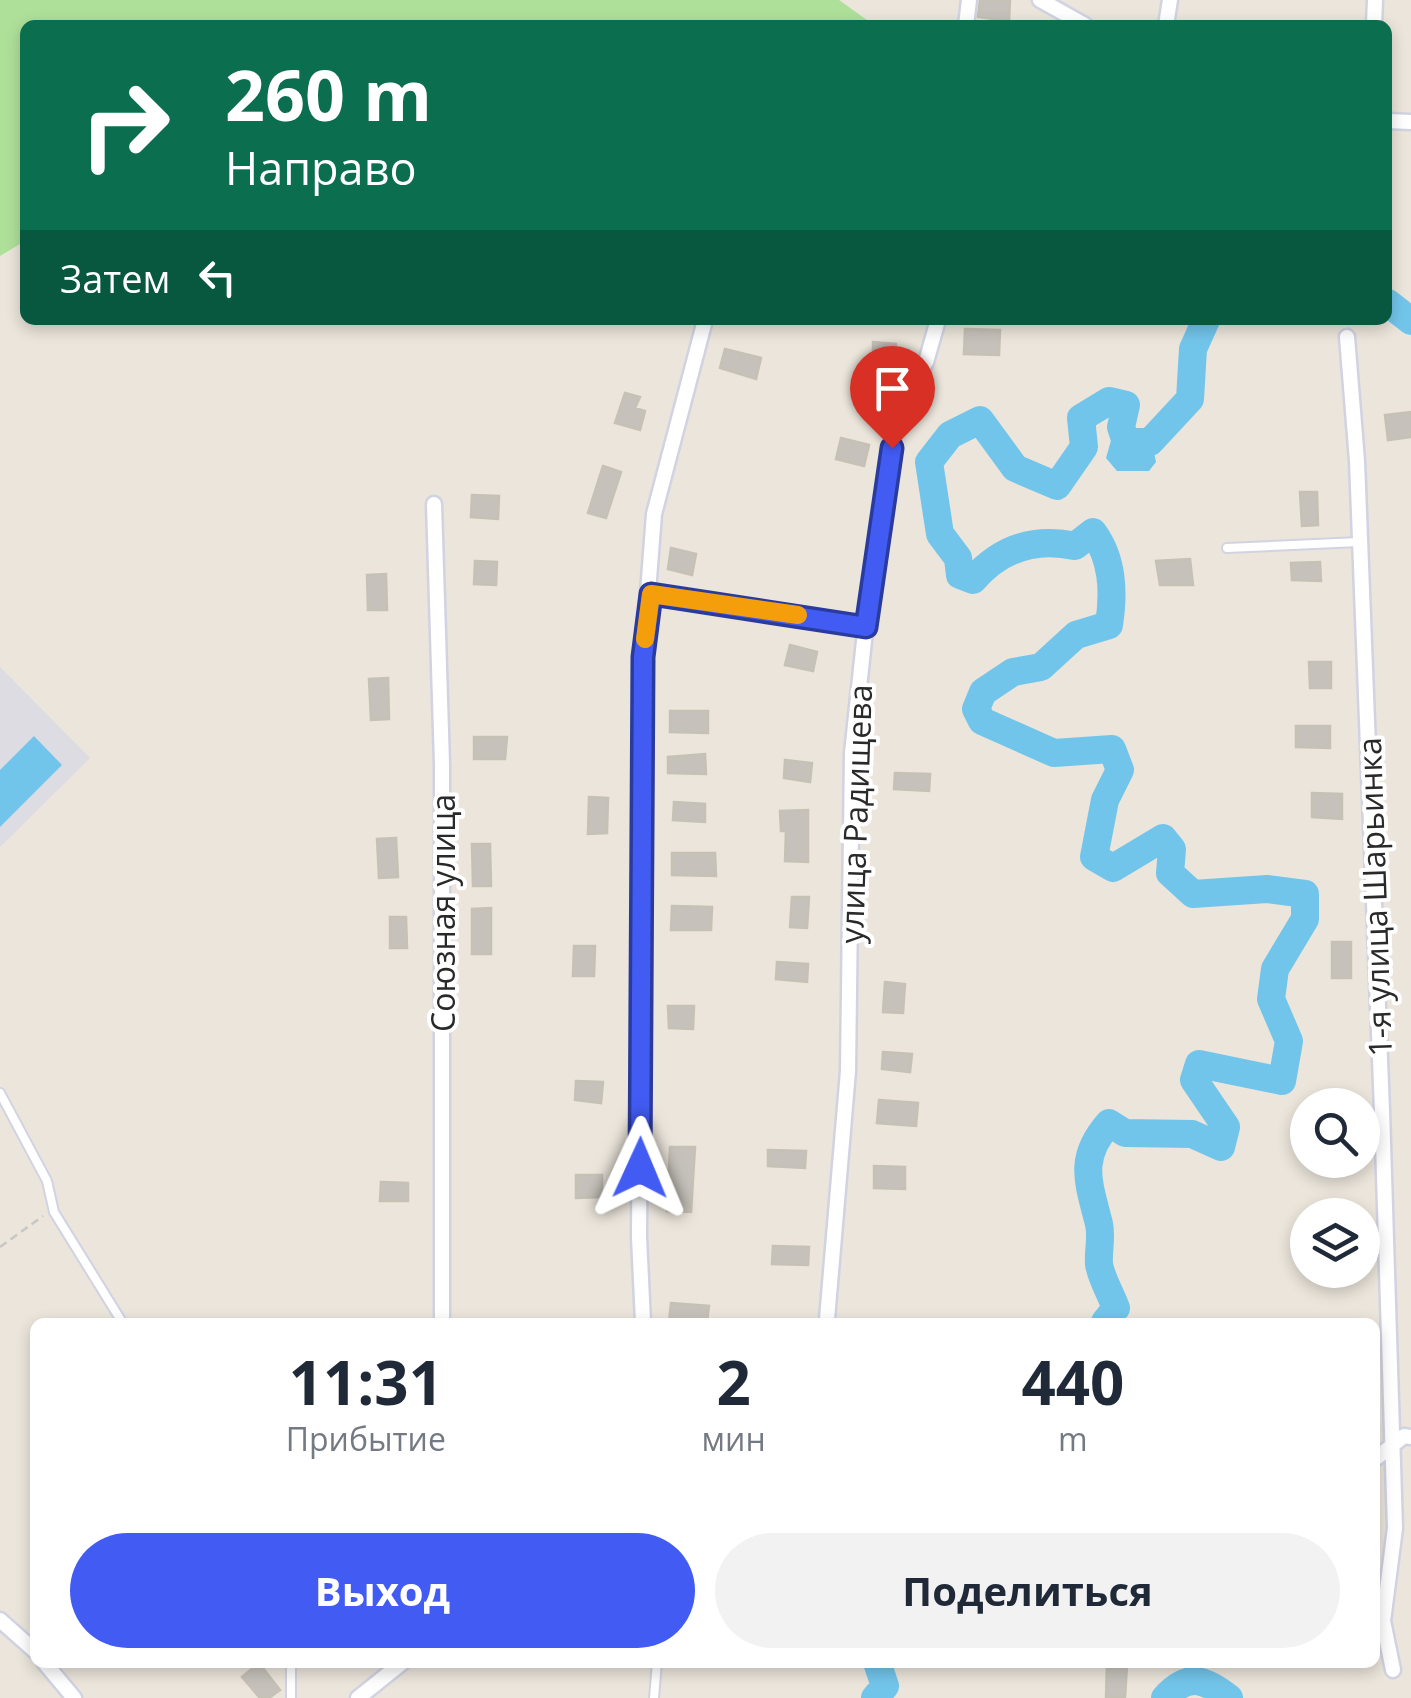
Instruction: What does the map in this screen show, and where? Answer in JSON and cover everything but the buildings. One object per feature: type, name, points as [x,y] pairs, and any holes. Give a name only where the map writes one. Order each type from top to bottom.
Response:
[{"type":"street","points":[[1040,0],[1075,20]]},
{"type":"street","points":[[643,1318],[639,1237],[643,676],[651,594],[647,563],[654,514],[704,325]]},
{"type":"street","name":"улица Радищева","points":[[828,1318],[848,1071],[852,753],[897,416],[926,362],[937,325]]},
{"type":"street","name":"1-я улица Шарьинка","points":[[1348,337],[1360,542],[1394,1528],[1383,1621],[1392,1670]]},
{"type":"street","name":"Союзная улица","points":[[434,504],[442,782],[442,1318]]},
{"type":"street","points":[[651,594],[866,627]]},
{"type":"street","points":[[1380,1456],[1404,1436],[1411,1437]]},
{"type":"street","points":[[0,1620],[30,1645]]},
{"type":"street","points":[[49,1668],[74,1698]]},
{"type":"street","points":[[358,1698],[395,1668]]},
{"type":"lane","points":[[1227,548],[1360,542]]},
{"type":"lane","points":[[0,1093],[47,1181],[54,1212],[120,1318]]},
{"type":"lane","points":[[291,1698],[292,1668]]},
{"type":"lane","points":[[654,1698],[656,1668]]},
{"type":"path","points":[[0,1247],[54,1212]]},
{"type":"shaded area","points":[[0,667],[90,758],[0,847]]},
{"type":"green space","points":[[0,0],[839,0],[867,20],[20,20],[20,244],[0,256]]},
{"type":"water","points":[[1114,430],[1129,433],[1126,443],[1153,448],[1156,462],[1149,471],[1117,471],[1106,458]]},
{"type":"water","points":[[34,736],[62,765],[0,827],[0,770]]},
{"type":"waterway","points":[[1392,306],[1411,321]]},
{"type":"waterway","points":[[1108,1318],[1116,1308],[1099,1264],[1100,1229],[1088,1172],[1093,1148],[1109,1123],[1125,1133],[1192,1134],[1221,1147],[1226,1127],[1194,1080],[1199,1064],[1282,1081],[1289,1041],[1271,999],[1275,969],[1305,919],[1305,894],[1267,889],[1193,894],[1170,873],[1172,849],[1163,838],[1113,868],[1094,857],[1105,800],[1120,770],[1112,749],[1054,753],[982,721],[976,709],[983,692],[1013,672],[1041,667],[1076,635],[1109,625],[1111,588],[1105,553],[1093,532],[1075,546],[1046,543],[1006,553],[973,580],[960,575],[958,558],[940,534],[929,462],[950,435],[980,420],[1015,468],[1057,486],[1084,447],[1081,418],[1109,401],[1126,405],[1121,427],[1126,442],[1150,442],[1190,399],[1193,349],[1204,325]]},
{"type":"waterway","points":[[875,1698],[885,1686],[879,1668]]},
{"type":"waterway","points":[[1165,1698],[1181,1684],[1197,1681],[1229,1698]]},
{"type":"slow traffic","points":[[645,639],[651,594],[798,615]]},
{"type":"route","points":[[640,1168],[643,657],[651,594],[866,627],[892,448]]}]
